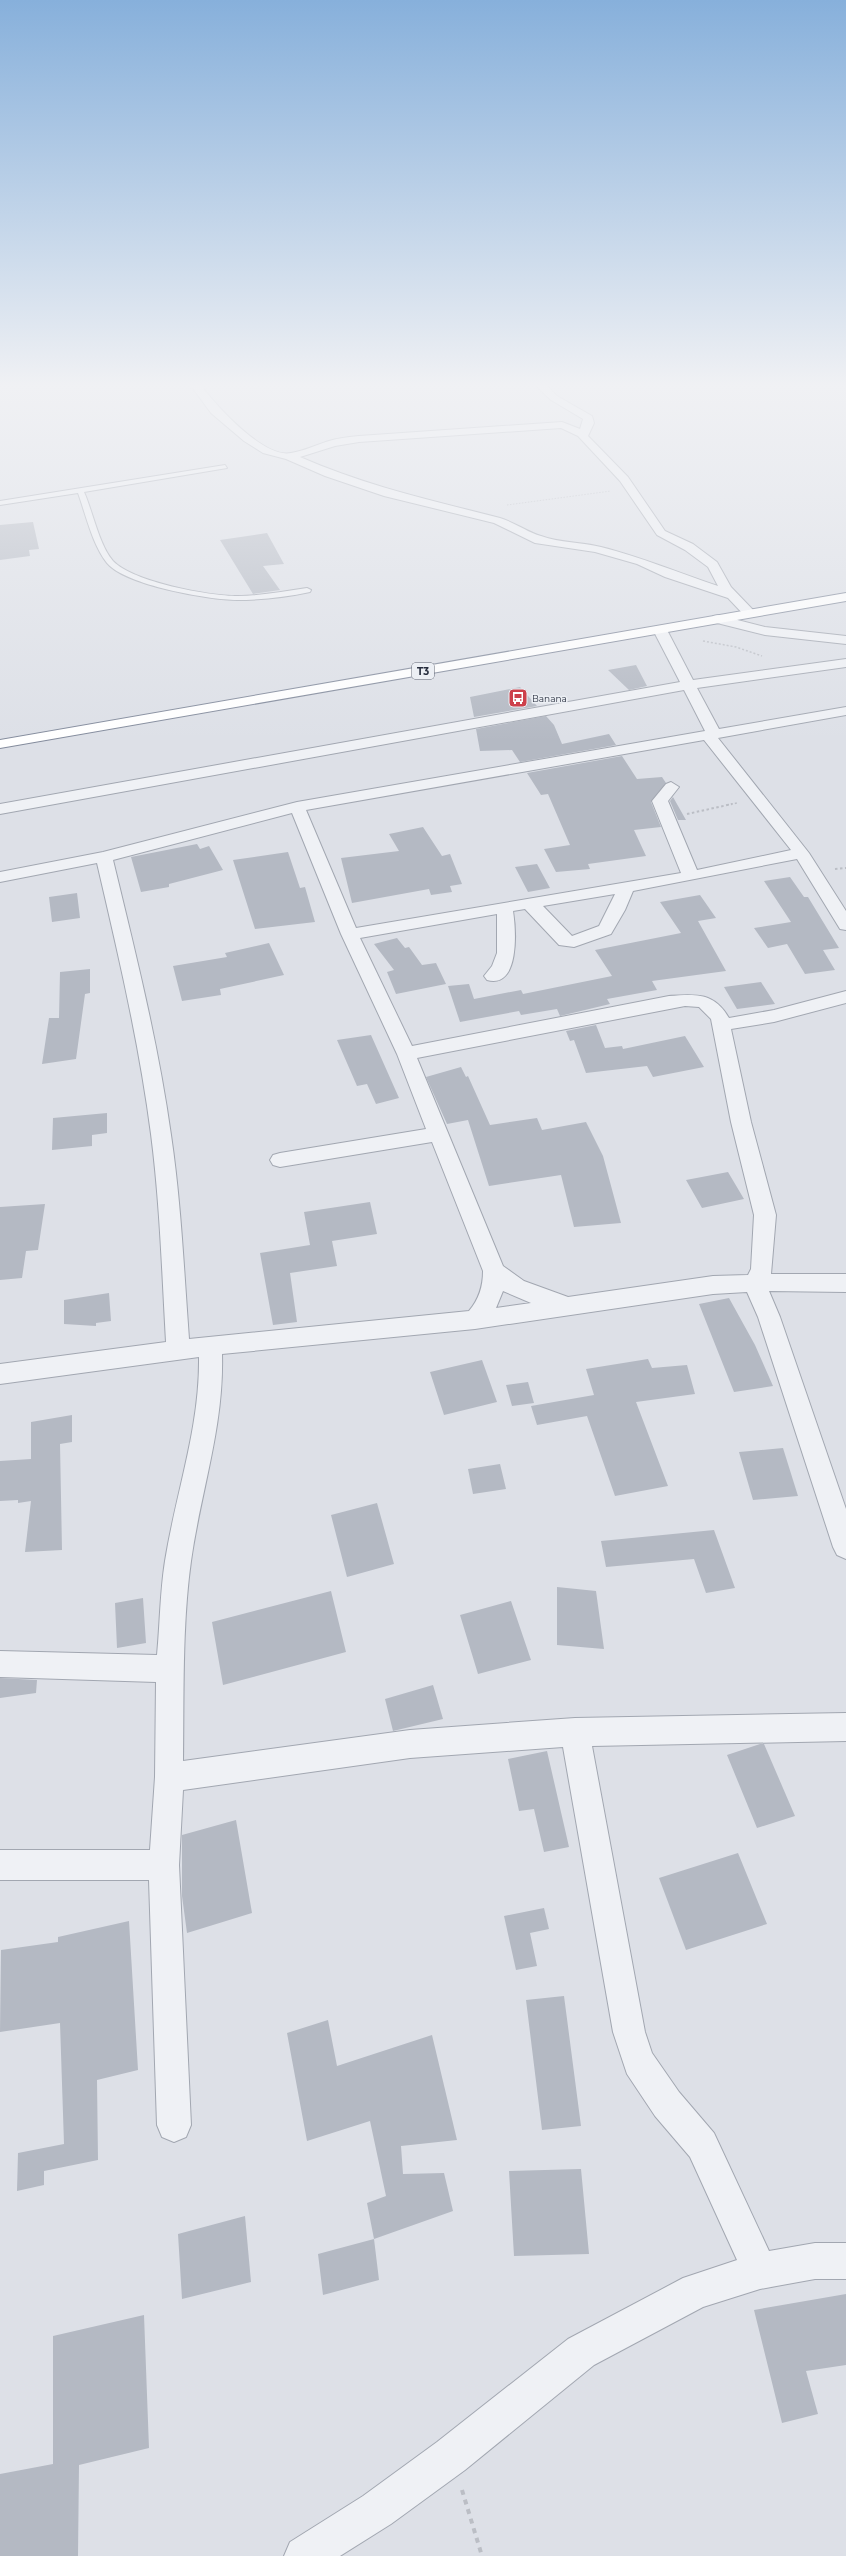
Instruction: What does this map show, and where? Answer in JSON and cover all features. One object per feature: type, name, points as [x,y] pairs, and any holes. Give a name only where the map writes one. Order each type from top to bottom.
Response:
[{"type":"highway","name":"T3","points":[[0,744],[661,634],[718,619],[846,597]]},
{"type":"street","points":[[421,502],[493,520],[539,540],[596,548],[641,561],[688,581],[735,596]]},
{"type":"street","points":[[639,502],[661,533],[703,556],[713,565],[726,589],[735,596],[750,613]]},
{"type":"street","points":[[718,619],[733,625],[846,640]]},
{"type":"street","points":[[661,634],[688,685],[711,735],[757,799],[801,853],[846,924]]},
{"type":"street","points":[[0,809],[688,685],[844,664]]},
{"type":"street","points":[[0,877],[104,857],[297,807],[845,711]]},
{"type":"street","points":[[671,787],[660,801],[691,876]]},
{"type":"street","points":[[297,807],[350,934],[406,1054],[494,1272],[492,1294],[487,1306],[475,1320]]},
{"type":"street","points":[[350,934],[691,876],[801,853]]},
{"type":"street","points":[[104,857],[150,1069],[162,1144],[166,1174],[178,1351]]},
{"type":"street","points":[[527,903],[538,911],[566,941],[574,942],[605,930],[625,895],[626,887]]},
{"type":"street","points":[[493,976],[500,971],[505,956],[504,907]]},
{"type":"street","points":[[722,1025],[774,1016],[846,997]]},
{"type":"street","points":[[406,1054],[669,1002],[697,999],[710,1004],[718,1013],[722,1025],[740,1122],[765,1215],[762,1270],[754,1283]]},
{"type":"street","points":[[280,1160],[439,1134]]},
{"type":"street","points":[[494,1272],[507,1282],[531,1295],[565,1305]]},
{"type":"street","points":[[0,1374],[210,1346],[475,1320],[565,1305],[712,1285],[846,1282]]},
{"type":"street","points":[[754,1283],[769,1317],[846,1547]]},
{"type":"street","points":[[174,2125],[164,1865],[169,1777],[170,1669],[178,1560],[206,1431],[211,1379],[210,1346]]},
{"type":"street","points":[[0,1664],[170,1669]]},
{"type":"street","points":[[169,1777],[410,1744],[575,1732],[846,1727]]},
{"type":"street","points":[[575,1732],[629,2032],[639,2062],[667,2104],[702,2145],[760,2271]]},
{"type":"street","points":[[0,1865],[164,1865]]},
{"type":"street","points":[[304,2556],[377,2510],[451,2456],[581,2352],[696,2291],[760,2271],[815,2261],[846,2261]]},
{"type":"lane","points":[[85,502],[111,563],[128,574],[147,581],[218,598],[238,598],[307,590]]},
{"type":"path","points":[[503,506],[529,502]]},
{"type":"path","points":[[661,634],[736,647],[761,655],[785,672]]},
{"type":"path","points":[[669,824],[697,810],[757,799]]},
{"type":"path","points":[[451,2456],[482,2556]]},
{"type":"building","points":[[33,522],[39,549],[29,550],[30,556],[0,560],[0,525]]},
{"type":"building","points":[[267,533],[284,564],[263,566],[280,590],[253,594],[220,540]]},
{"type":"building","points":[[636,665],[647,686],[629,690],[608,670]]},
{"type":"building","points":[[520,687],[537,706],[474,717],[470,697]]},
{"type":"building","points":[[546,716],[554,725],[562,744],[609,734],[616,745],[520,762],[512,750],[480,751],[476,729]]},
{"type":"building","points":[[622,756],[637,779],[662,777],[666,783],[651,802],[661,827],[634,830],[646,856],[588,864],[590,869],[556,872],[544,849],[570,845],[548,794],[541,795],[527,773]]},
{"type":"building","points":[[673,797],[686,820],[678,820],[670,801]]},
{"type":"building","points":[[423,827],[442,856],[450,854],[462,884],[450,886],[452,892],[431,895],[429,889],[352,903],[341,858],[399,851],[389,834]]},
{"type":"building","points":[[197,844],[200,849],[209,846],[223,870],[169,884],[169,887],[141,892],[131,857]]},
{"type":"building","points":[[288,852],[300,888],[305,887],[315,922],[255,929],[233,860]]},
{"type":"building","points":[[537,864],[550,888],[528,892],[515,867]]},
{"type":"building","points":[[790,877],[804,897],[808,897],[839,948],[823,950],[835,970],[805,974],[787,944],[768,948],[754,928],[791,922],[764,881]]},
{"type":"building","points":[[77,893],[80,918],[52,922],[49,897]]},
{"type":"building","points":[[700,895],[716,918],[698,921],[726,971],[652,981],[657,990],[607,999],[610,1004],[560,1016],[557,1009],[521,1015],[519,1011],[460,1022],[448,986],[469,984],[474,999],[521,990],[523,994],[612,976],[595,950],[681,933],[660,902]]},
{"type":"building","points":[[397,938],[405,948],[409,947],[422,965],[436,963],[446,984],[396,994],[387,972],[394,970],[374,944]]},
{"type":"building","points":[[269,943],[284,975],[220,989],[221,995],[182,1001],[173,966],[227,957],[225,953]]},
{"type":"building","points":[[90,969],[90,993],[85,994],[76,1059],[42,1064],[49,1018],[59,1018],[60,972]]},
{"type":"building","points":[[761,982],[775,1004],[737,1009],[724,987]]},
{"type":"building","points":[[596,1025],[605,1048],[622,1046],[623,1049],[685,1036],[704,1067],[653,1077],[647,1066],[586,1073],[574,1040],[570,1041],[566,1031]]},
{"type":"building","points":[[371,1035],[399,1098],[376,1104],[367,1084],[357,1086],[337,1040]]},
{"type":"building","points":[[461,1067],[466,1077],[468,1076],[490,1125],[537,1118],[542,1130],[586,1122],[603,1156],[621,1223],[574,1227],[561,1175],[489,1186],[468,1120],[447,1124],[426,1077]]},
{"type":"building","points":[[107,1113],[107,1133],[92,1135],[92,1146],[52,1150],[53,1118]]},
{"type":"building","points":[[728,1172],[744,1199],[702,1208],[686,1180]]},
{"type":"building","points":[[370,1202],[377,1234],[332,1241],[337,1266],[290,1273],[297,1322],[273,1325],[260,1253],[310,1245],[304,1212]]},
{"type":"building","points":[[45,1204],[38,1250],[26,1251],[22,1278],[0,1280],[0,1207]]},
{"type":"building","points":[[109,1293],[111,1321],[96,1323],[96,1326],[64,1324],[64,1300]]},
{"type":"building","points":[[729,1298],[755,1345],[773,1386],[734,1392],[699,1304]]},
{"type":"building","points":[[648,1359],[652,1368],[687,1365],[695,1394],[636,1402],[668,1486],[615,1496],[587,1416],[537,1425],[531,1406],[594,1395],[586,1369]]},
{"type":"building","points":[[482,1360],[497,1402],[444,1415],[430,1372]]},
{"type":"building","points":[[528,1382],[534,1403],[512,1406],[506,1385]]},
{"type":"building","points":[[72,1415],[72,1442],[60,1444],[62,1550],[25,1552],[31,1501],[18,1503],[18,1500],[0,1501],[0,1461],[31,1459],[31,1422]]},
{"type":"building","points":[[783,1448],[798,1496],[753,1500],[739,1452]]},
{"type":"building","points":[[500,1464],[506,1489],[473,1494],[468,1469]]},
{"type":"building","points":[[377,1503],[394,1564],[347,1577],[331,1515]]},
{"type":"building","points":[[714,1530],[735,1588],[706,1593],[694,1559],[606,1567],[601,1541]]},
{"type":"building","points":[[557,1587],[596,1591],[604,1649],[557,1645]]},
{"type":"building","points":[[331,1591],[346,1652],[223,1685],[212,1622]]},
{"type":"building","points":[[143,1598],[146,1643],[117,1648],[115,1603]]},
{"type":"building","points":[[511,1601],[531,1660],[478,1674],[460,1615]]},
{"type":"building","points":[[0,1678],[37,1680],[36,1693],[0,1698]]},
{"type":"building","points":[[433,1685],[443,1719],[393,1731],[385,1699]]},
{"type":"building","points":[[764,1744],[795,1816],[757,1828],[727,1755]]},
{"type":"building","points":[[547,1751],[569,1847],[544,1852],[534,1809],[519,1811],[508,1759]]},
{"type":"building","points":[[236,1820],[252,1913],[187,1933],[182,1896],[182,1835]]},
{"type":"building","points":[[738,1853],[767,1924],[686,1950],[659,1878]]},
{"type":"building","points":[[544,1908],[549,1929],[530,1933],[537,1966],[516,1970],[504,1916]]},
{"type":"building","points":[[129,1921],[138,2070],[97,2080],[98,2160],[44,2171],[44,2185],[17,2191],[18,2153],[64,2144],[60,2023],[0,2032],[1,1950],[58,1942],[58,1937]]},
{"type":"building","points":[[564,1996],[581,2126],[542,2130],[526,2000]]},
{"type":"building","points":[[328,2020],[337,2066],[432,2035],[457,2140],[401,2146],[403,2174],[444,2173],[453,2211],[374,2239],[367,2203],[386,2196],[370,2121],[307,2141],[287,2033]]},
{"type":"building","points":[[581,2169],[589,2254],[514,2256],[509,2171]]},
{"type":"building","points":[[245,2216],[251,2282],[182,2299],[178,2234]]},
{"type":"building","points":[[374,2239],[379,2280],[323,2295],[318,2254]]},
{"type":"building","points":[[846,2294],[846,2365],[806,2371],[818,2414],[782,2423],[754,2310]]},
{"type":"building","points":[[144,2315],[149,2448],[79,2465],[78,2556],[0,2556],[0,2474],[53,2464],[53,2336]]},
{"type":"place","name":"Banana","points":[[518,698]]}]
